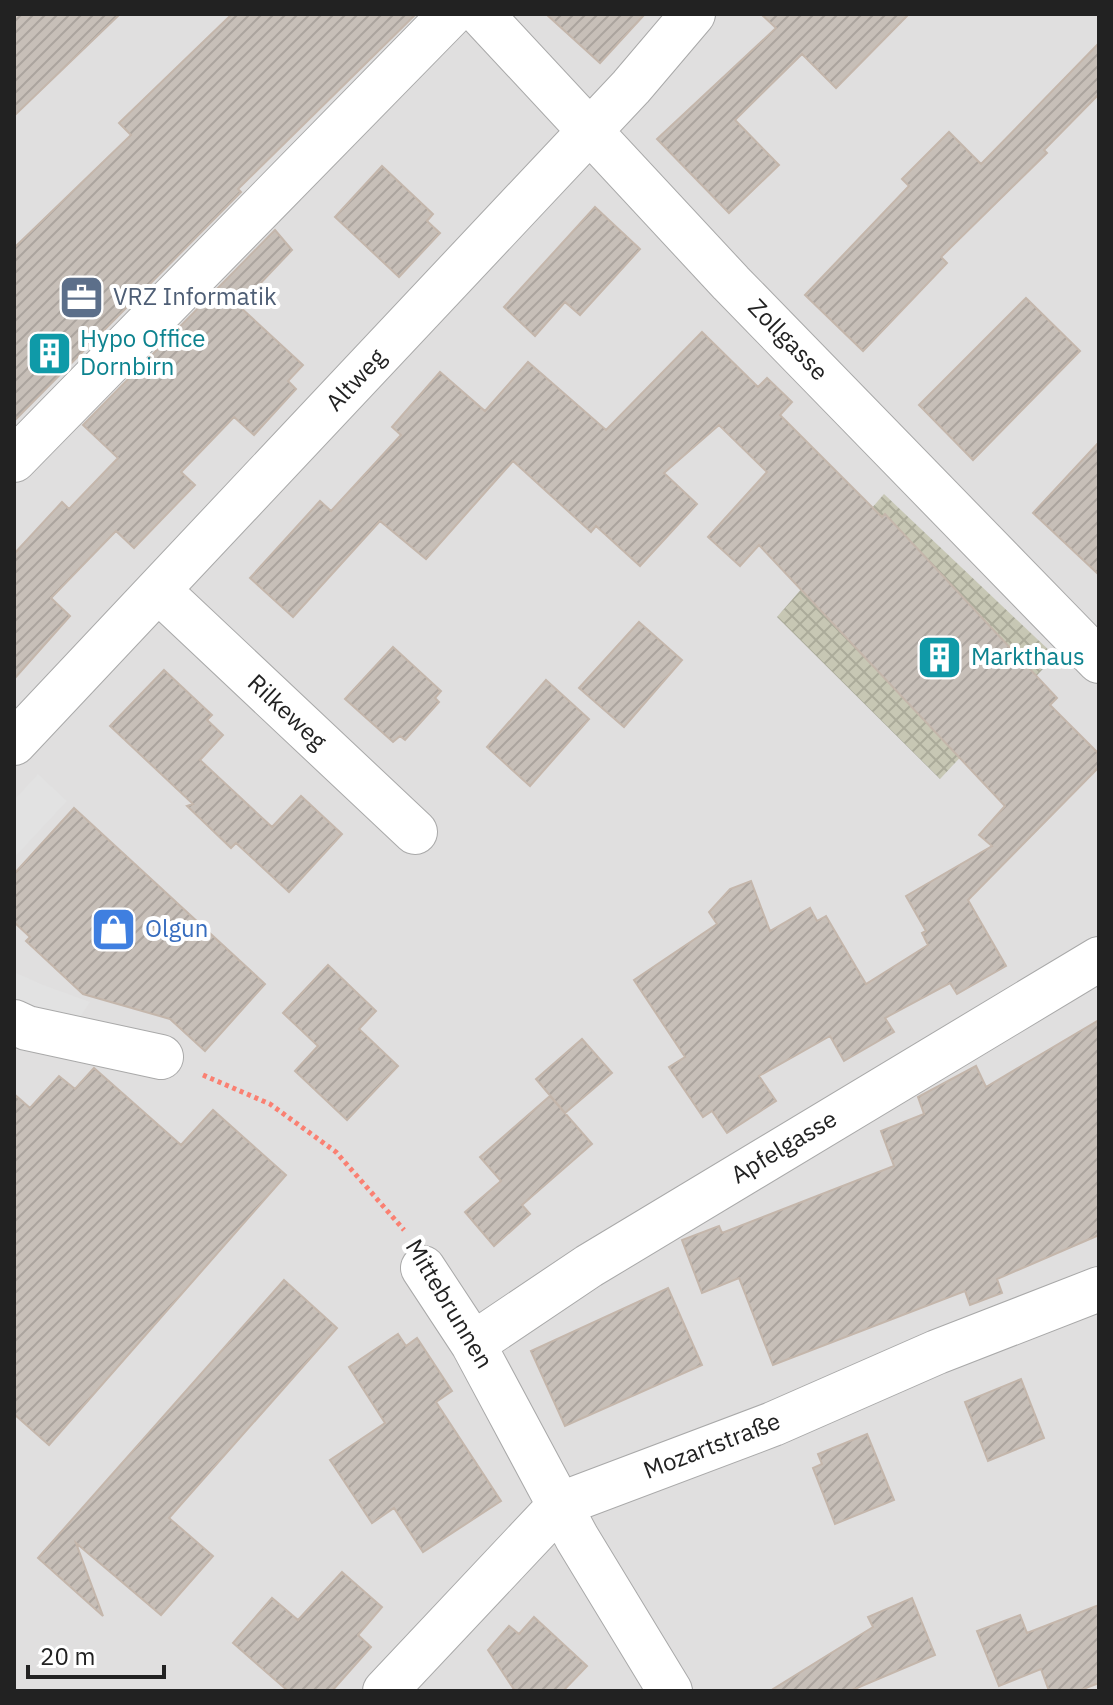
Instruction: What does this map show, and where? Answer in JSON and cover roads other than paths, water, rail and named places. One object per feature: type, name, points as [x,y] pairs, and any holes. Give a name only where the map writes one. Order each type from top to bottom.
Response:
[{"type":"street","points":[[14,460],[451,14]]},
{"type":"street","name":"Zollgasse","points":[[481,14],[927,488],[1099,661]]},
{"type":"street","name":"Altweg","points":[[14,743],[589,131],[693,14]]},
{"type":"street","name":"Rilkeweg","points":[[159,591],[415,832]]},
{"type":"street","name":"Apfelgasse","points":[[473,1344],[601,1258],[1099,959]]},
{"type":"street","points":[[14,1022],[27,1028],[161,1057]]},
{"type":"street","name":"Mittebrunnen","points":[[423,1268],[473,1344],[577,1538],[670,1691]]},
{"type":"street","name":"Mozartstraße","points":[[385,1691],[561,1504],[773,1424],[937,1352],[1099,1289]]},
{"type":"place","name":"VRZ Informatik","points":[[82,297]]},
{"type":"place","name":"Hypo Office Dornbirn","points":[[49,353]]},
{"type":"place","name":"Markthaus","points":[[940,657]]},
{"type":"place","name":"Olgun","points":[[114,929]]}]
